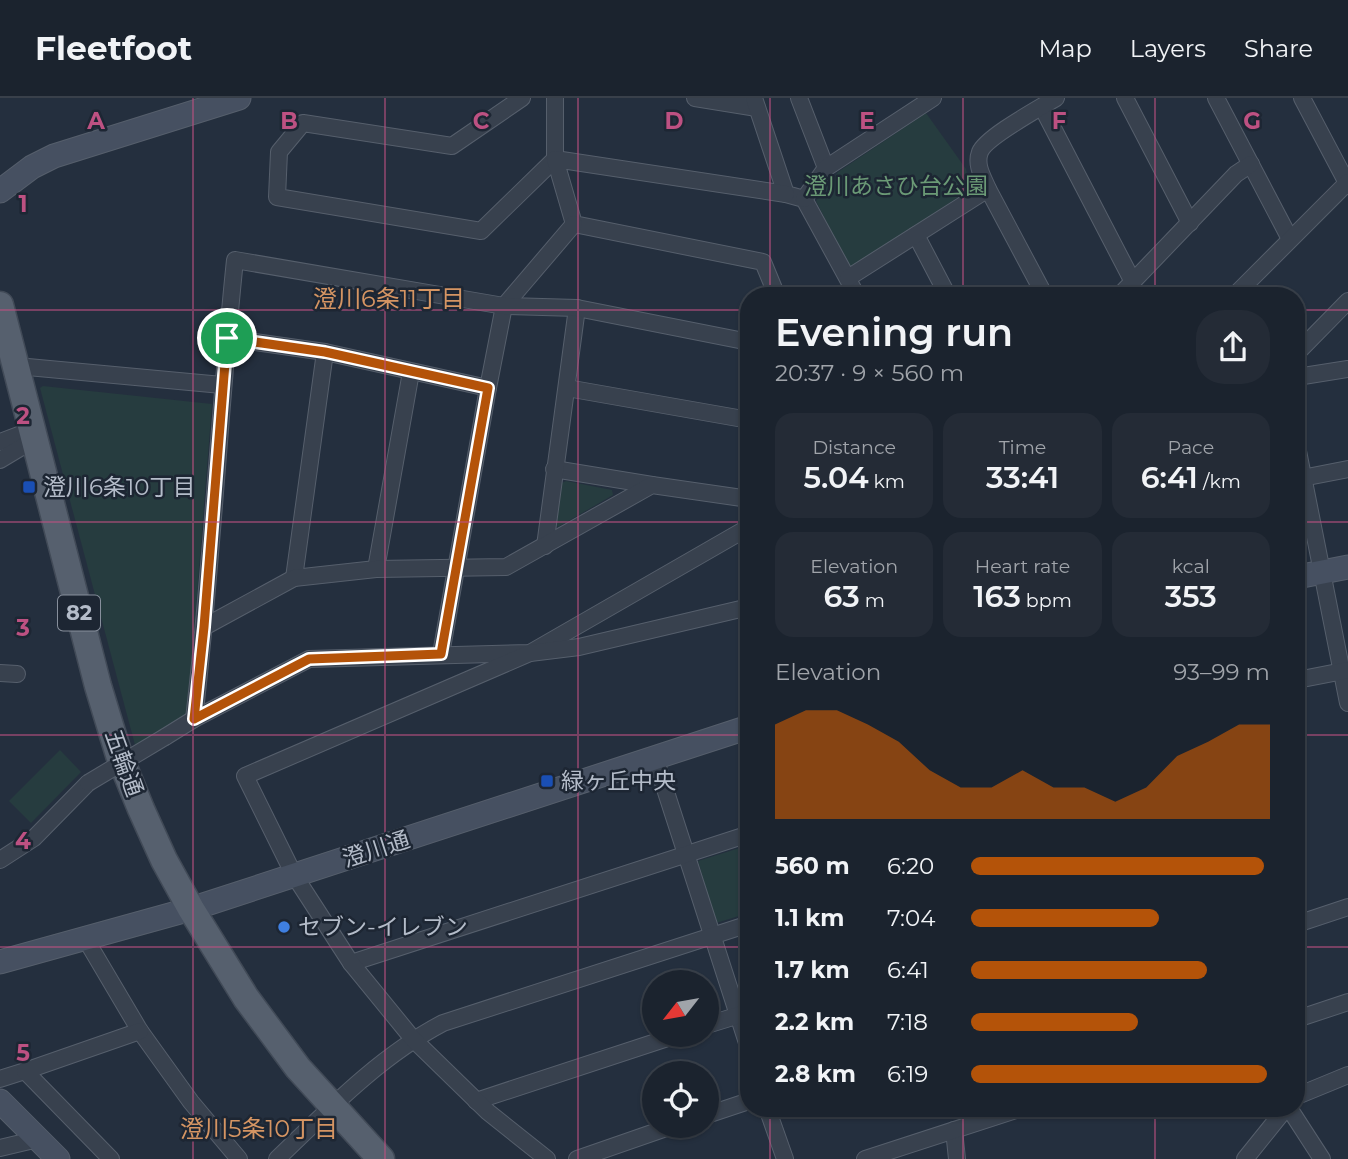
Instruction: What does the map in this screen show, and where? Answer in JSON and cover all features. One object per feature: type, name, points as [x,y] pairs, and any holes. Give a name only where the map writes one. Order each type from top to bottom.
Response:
[{"type":"main road","name":"五輪通","points":[[0,305],[98,686],[119,755],[164,860],[246,998],[298,1068],[381,1159]]},
{"type":"street","points":[[522,98],[452,146],[303,123],[279,152],[278,197],[481,230],[555,159]]},
{"type":"street","points":[[555,98],[555,159],[574,224]]},
{"type":"street","points":[[695,98],[756,103],[786,194]]},
{"type":"street","points":[[799,98],[826,168]]},
{"type":"street","points":[[804,199],[826,168],[933,98]]},
{"type":"street","points":[[1040,287],[988,189],[980,172],[979,162],[984,145],[1056,98]]},
{"type":"street","points":[[1125,98],[1190,223]]},
{"type":"street","points":[[1216,98],[1290,239]]},
{"type":"street","points":[[1243,287],[1348,182],[1302,98]]},
{"type":"street","points":[[0,191],[32,167],[54,156],[233,99]]},
{"type":"street","points":[[1042,107],[1133,282]]},
{"type":"street","points":[[555,159],[804,199],[852,287]]},
{"type":"street","points":[[1128,287],[1236,174],[1251,164]]},
{"type":"street","points":[[848,278],[988,189]]},
{"type":"street","points":[[574,224],[763,262],[773,287]]},
{"type":"street","points":[[441,654],[505,306],[574,224]]},
{"type":"street","points":[[916,235],[943,287]]},
{"type":"street","points":[[194,719],[235,260],[505,306],[578,308],[740,340]]},
{"type":"street","points":[[1305,345],[1348,301]]},
{"type":"street","points":[[545,546],[578,308]]},
{"type":"street","points":[[227,338],[325,352],[488,388]]},
{"type":"street","points":[[294,578],[325,352]]},
{"type":"street","points":[[17,366],[222,385]]},
{"type":"street","points":[[1305,376],[1348,369]]},
{"type":"street","points":[[376,569],[411,372]]},
{"type":"street","points":[[567,388],[740,418]]},
{"type":"street","points":[[0,442],[34,434]]},
{"type":"street","points":[[0,460],[34,434]]},
{"type":"street","points":[[1305,477],[1348,468]]},
{"type":"street","points":[[554,469],[740,498]]},
{"type":"street","points":[[204,627],[294,578],[376,569],[506,567],[652,485]]},
{"type":"street","points":[[1305,499],[1345,671],[1348,703]]},
{"type":"street","points":[[547,1159],[476,1101],[413,1039],[351,962],[294,875],[244,776],[530,653],[740,532]]},
{"type":"street","points":[[1305,575],[1348,567]]},
{"type":"street","points":[[0,860],[34,838],[88,783],[194,719],[309,659],[530,653],[579,647],[740,609]]},
{"type":"street","points":[[1305,678],[1345,671]]},
{"type":"street","points":[[0,673],[17,674]]},
{"type":"street","name":"澄川通","points":[[0,962],[191,909],[740,730]]},
{"type":"street","points":[[655,758],[713,936],[740,1003]]},
{"type":"street","points":[[351,962],[740,838]]},
{"type":"street","points":[[1305,921],[1348,907]]},
{"type":"street","points":[[277,1159],[332,1105],[413,1039],[443,1023],[740,927]]},
{"type":"street","points":[[85,938],[140,1031],[191,1102],[239,1159]]},
{"type":"street","points":[[1305,1016],[1348,1002]]},
{"type":"street","points":[[719,1021],[740,1014]]},
{"type":"street","points":[[0,1079],[140,1031]]},
{"type":"street","points":[[476,1101],[642,1046]]},
{"type":"street","points":[[25,1071],[111,1159]]},
{"type":"street","points":[[1305,1093],[1348,1075]]},
{"type":"street","points":[[0,1101],[58,1159]]},
{"type":"street","points":[[719,1111],[740,1104]]},
{"type":"street","points":[[770,1117],[785,1159]]},
{"type":"street","points":[[865,1159],[994,1117]]},
{"type":"street","points":[[1245,1159],[1280,1117]]},
{"type":"street","points":[[1294,1117],[1322,1159]]},
{"type":"street","points":[[954,1130],[957,1159]]},
{"type":"street","points":[[577,1159],[642,1136]]},
{"type":"street","points":[[0,1148],[38,1139]]},
{"type":"green space","name":"澄川あさひ台公園","points":[[926,113],[966,169],[968,178],[963,194],[850,269],[816,201],[838,172]]},
{"type":"green space","points":[[43,386],[212,404],[188,709],[185,719],[135,745],[40,388]]},
{"type":"green space","points":[[566,481],[612,490],[613,495],[558,527],[555,523],[560,484]]},
{"type":"green space","points":[[60,750],[81,772],[31,823],[9,801]]},
{"type":"green space","points":[[740,848],[740,916],[716,923],[698,861]]},
{"type":"place","name":"澄川6条10丁目","points":[[29,487]]},
{"type":"place","name":"緑ヶ丘中央","points":[[547,781]]},
{"type":"place","name":"セブン-イレブン","points":[[284,927]]},
{"type":"district","name":"澄川6条11丁目","points":[[389,299]]},
{"type":"district","name":"澄川5条10丁目","points":[[259,1129]]},
{"type":"route","points":[[227,338],[325,352],[488,388],[441,654],[309,659],[194,719],[227,338]]}]
